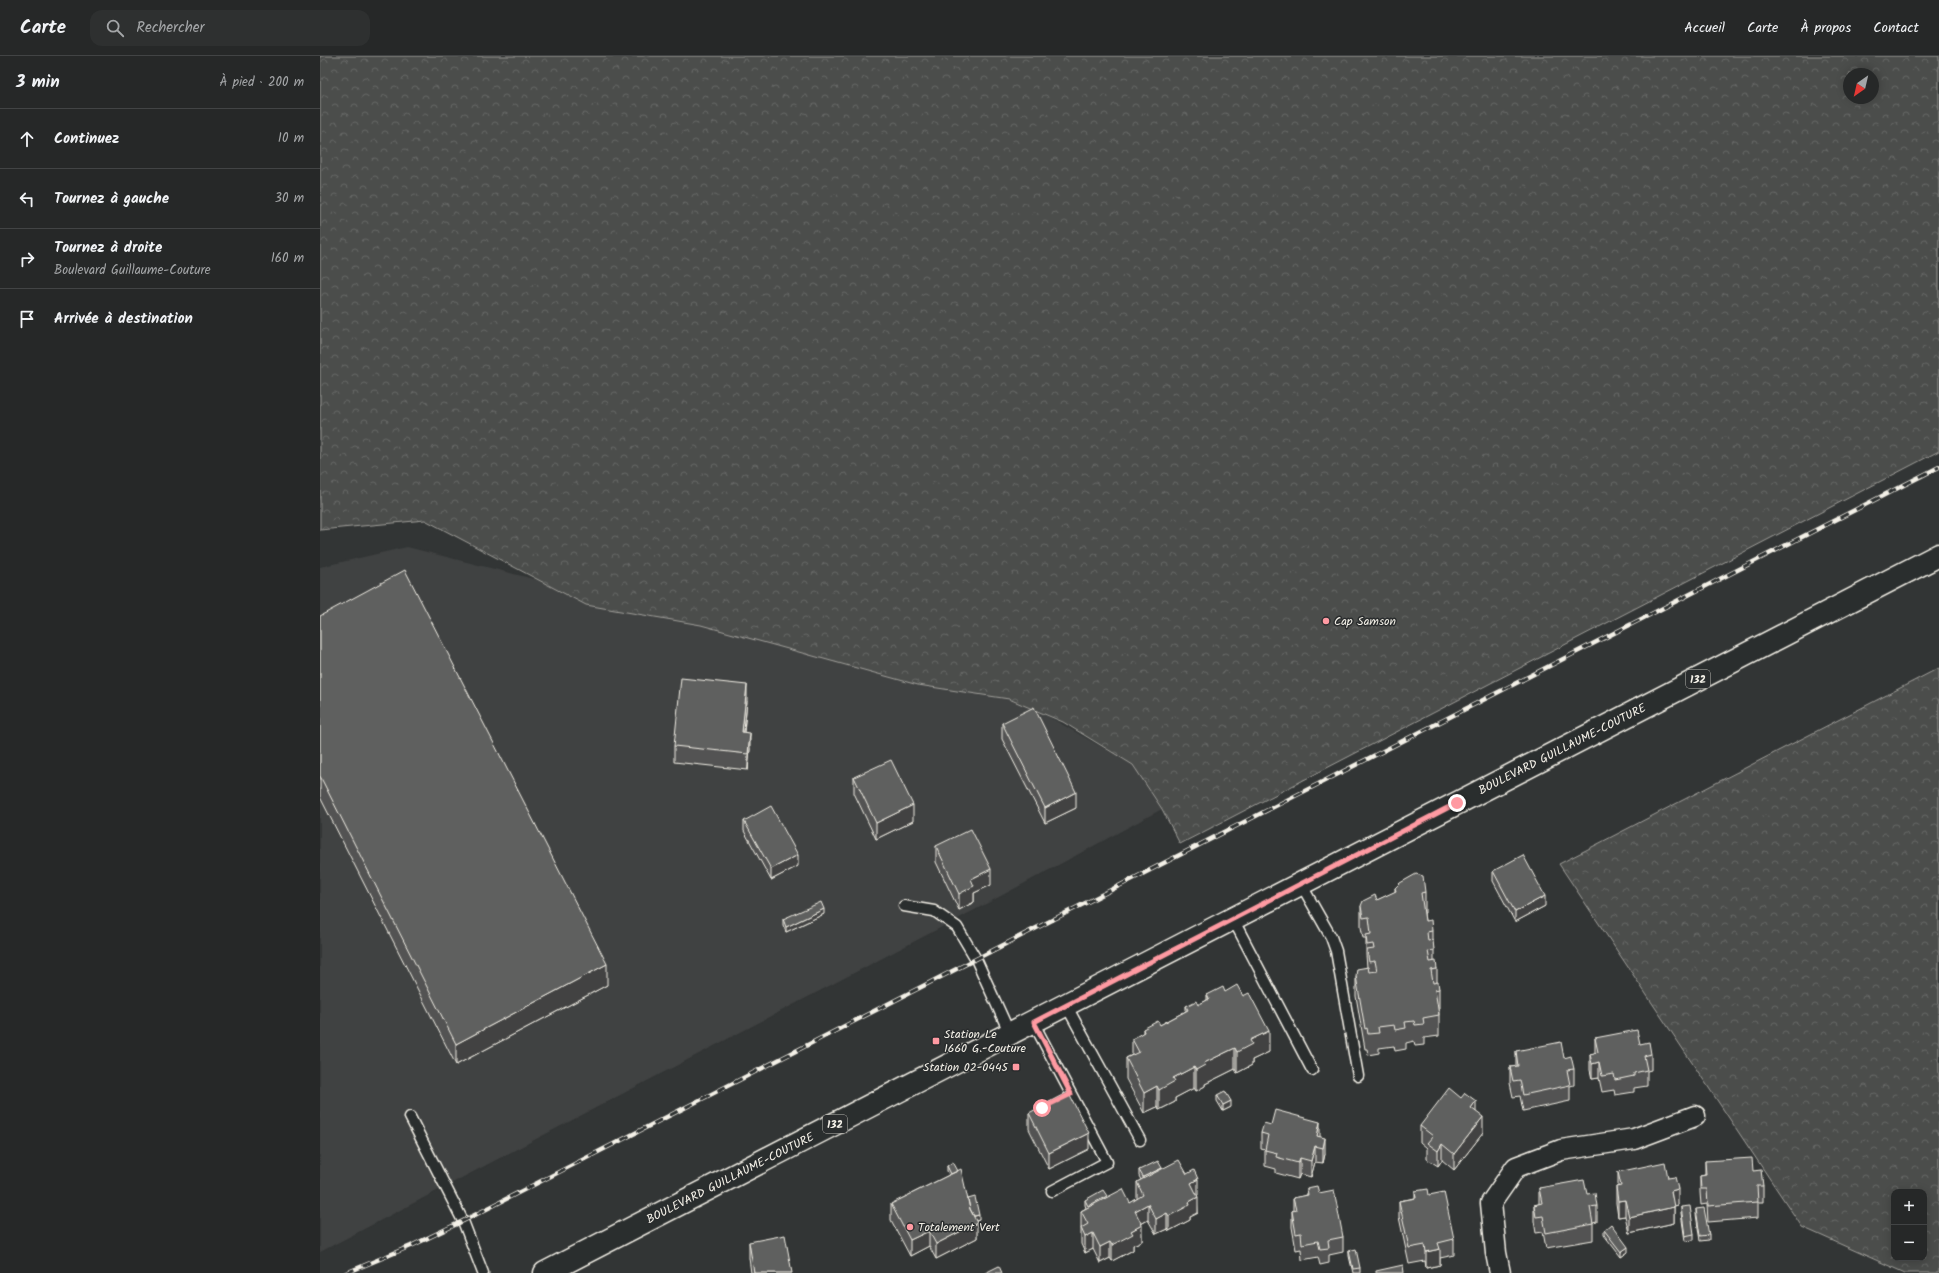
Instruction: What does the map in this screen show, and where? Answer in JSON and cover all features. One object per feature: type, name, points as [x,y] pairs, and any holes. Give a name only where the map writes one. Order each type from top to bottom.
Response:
[{"type":"main road","name":"BOULEVARD GUILLAUME-COUTURE","points":[[545,1273],[1939,555]]},
{"type":"street","points":[[1500,1273],[1491,1203],[1516,1167],[1561,1150],[1634,1139],[1695,1116]]},
{"type":"lane","points":[[1301,884],[1331,937],[1336,951],[1358,1076]]},
{"type":"lane","points":[[904,906],[934,911],[957,927],[976,959],[1010,1034]]},
{"type":"lane","points":[[1233,919],[1312,1070]]},
{"type":"lane","points":[[1066,1005],[1140,1140]]},
{"type":"lane","points":[[1034,1022],[1107,1162],[1052,1192]]},
{"type":"lane","points":[[1059,1100],[1071,1094]]},
{"type":"lane","points":[[410,1117],[463,1221],[483,1273]]},
{"type":"shaded area","points":[[407,547],[1009,699],[1044,714],[1133,765],[1162,809],[984,905],[320,1252],[320,567]]},
{"type":"green space","points":[[320,56],[1939,56],[1939,451],[1180,844],[1162,809],[1133,765],[1063,722],[1009,699],[918,685],[701,625],[586,605],[425,520],[320,530]]},
{"type":"green space","points":[[1939,668],[1939,1273],[1905,1273],[1802,1227],[1559,864]]},
{"type":"building","points":[[405,570],[607,964],[456,1044],[320,776],[320,616]]},
{"type":"building","points":[[681,678],[747,685],[742,732],[750,733],[748,754],[674,746]]},
{"type":"building","points":[[1034,707],[1076,792],[1045,808],[1002,723]]},
{"type":"building","points":[[891,760],[913,805],[876,823],[854,777]]},
{"type":"building","points":[[771,806],[798,855],[771,869],[744,821]]},
{"type":"building","points":[[971,829],[991,869],[971,879],[974,886],[959,894],[936,846]]},
{"type":"building","points":[[1523,855],[1545,896],[1515,912],[1493,871]]},
{"type":"building","points":[[1416,874],[1423,876],[1425,892],[1421,893],[1425,921],[1431,920],[1432,931],[1427,932],[1428,941],[1433,940],[1434,950],[1428,951],[1430,962],[1436,961],[1437,969],[1431,970],[1433,983],[1438,982],[1439,989],[1435,990],[1439,1015],[1423,1018],[1424,1024],[1415,1025],[1414,1021],[1405,1022],[1406,1028],[1395,1030],[1394,1025],[1378,1027],[1379,1033],[1368,1034],[1367,1028],[1365,1029],[1356,976],[1357,969],[1368,967],[1369,972],[1377,971],[1375,961],[1369,962],[1367,950],[1374,949],[1373,944],[1367,945],[1366,935],[1371,934],[1369,917],[1363,918],[1361,906],[1363,901],[1375,895],[1377,900],[1396,891],[1395,888],[1400,883]]},
{"type":"building","points":[[821,902],[824,909],[786,927],[783,919]]},
{"type":"building","points":[[1237,985],[1243,996],[1249,993],[1269,1031],[1250,1040],[1252,1044],[1237,1052],[1235,1048],[1204,1063],[1205,1065],[1196,1070],[1194,1067],[1173,1078],[1175,1081],[1159,1090],[1157,1086],[1144,1093],[1126,1058],[1139,1052],[1132,1039],[1144,1032],[1143,1029],[1158,1021],[1160,1025],[1188,1010],[1186,1006],[1196,1001],[1198,1005],[1209,999],[1207,995],[1223,987],[1225,992]]},
{"type":"building","points":[[1637,1030],[1640,1044],[1649,1042],[1651,1054],[1644,1056],[1647,1070],[1634,1073],[1634,1076],[1615,1080],[1614,1074],[1602,1076],[1599,1062],[1592,1064],[1590,1054],[1598,1052],[1595,1038]]},
{"type":"building","points":[[1561,1042],[1564,1058],[1571,1056],[1574,1069],[1567,1070],[1570,1085],[1523,1095],[1520,1080],[1513,1081],[1510,1067],[1518,1066],[1516,1051]]},
{"type":"building","points":[[1449,1088],[1461,1098],[1465,1093],[1476,1101],[1471,1108],[1483,1117],[1454,1154],[1442,1144],[1438,1151],[1427,1143],[1433,1136],[1420,1126]]},
{"type":"building","points":[[1225,1091],[1231,1101],[1223,1105],[1217,1095]]},
{"type":"building","points":[[1068,1092],[1089,1133],[1049,1153],[1029,1113]]},
{"type":"building","points":[[1275,1110],[1320,1122],[1317,1136],[1325,1138],[1323,1148],[1315,1146],[1311,1161],[1300,1158],[1298,1163],[1276,1157],[1277,1153],[1265,1150],[1268,1135],[1261,1133],[1264,1123],[1271,1125]]},
{"type":"building","points":[[1752,1158],[1753,1171],[1761,1170],[1763,1186],[1757,1186],[1758,1202],[1708,1206],[1707,1189],[1701,1189],[1700,1176],[1706,1175],[1705,1161]]},
{"type":"building","points":[[1179,1160],[1187,1174],[1194,1170],[1198,1179],[1191,1183],[1198,1197],[1189,1202],[1190,1205],[1169,1216],[1167,1213],[1156,1219],[1148,1204],[1135,1211],[1142,1225],[1131,1231],[1133,1234],[1112,1245],[1110,1242],[1100,1247],[1093,1233],[1085,1237],[1081,1228],[1088,1224],[1081,1211],[1123,1189],[1130,1203],[1143,1195],[1137,1182]]},
{"type":"building","points":[[1158,1161],[1162,1168],[1143,1177],[1139,1170]]},
{"type":"building","points":[[953,1162],[958,1171],[951,1174],[947,1166]]},
{"type":"building","points":[[1665,1162],[1668,1178],[1675,1177],[1678,1189],[1671,1191],[1674,1207],[1629,1217],[1625,1200],[1618,1201],[1616,1187],[1621,1186],[1618,1172]]},
{"type":"building","points":[[961,1169],[970,1209],[977,1223],[936,1244],[929,1231],[910,1240],[891,1204]]},
{"type":"building","points":[[1584,1180],[1587,1194],[1595,1193],[1597,1206],[1590,1207],[1593,1224],[1546,1233],[1543,1216],[1536,1217],[1534,1205],[1542,1203],[1539,1188]]},
{"type":"building","points":[[1317,1186],[1319,1193],[1334,1190],[1343,1237],[1328,1240],[1329,1248],[1320,1249],[1318,1241],[1302,1244],[1301,1233],[1296,1234],[1292,1211],[1296,1210],[1293,1198],[1308,1195],[1307,1188]]},
{"type":"building","points":[[1428,1189],[1429,1195],[1444,1192],[1454,1239],[1438,1243],[1440,1249],[1426,1252],[1425,1245],[1409,1248],[1399,1201],[1416,1198],[1415,1191]]},
{"type":"building","points":[[1103,1190],[1107,1196],[1088,1206],[1085,1200]]},
{"type":"building","points":[[975,1197],[979,1215],[974,1216],[970,1209],[968,1199]]},
{"type":"building","points":[[1690,1206],[1694,1234],[1685,1236],[1681,1207]]},
{"type":"building","points":[[1704,1208],[1709,1235],[1700,1236],[1696,1209]]},
{"type":"building","points":[[1611,1224],[1628,1247],[1621,1252],[1604,1230]]},
{"type":"building","points":[[785,1235],[792,1273],[754,1273],[749,1242]]},
{"type":"building","points":[[1356,1249],[1360,1268],[1353,1269],[1349,1251]]},
{"type":"building","points":[[1403,1265],[1404,1273],[1376,1273],[1376,1271]]},
{"type":"building","points":[[999,1266],[1002,1273],[985,1273]]},
{"type":"railway","points":[[346,1273],[411,1246],[463,1221],[1939,467]]},
{"type":"place","name":"Cap Samson","points":[[1326,621]]},
{"type":"place","name":"Station Le 1660 G.-Couture","points":[[936,1041]]},
{"type":"place","name":"Station 02-0445","points":[[1016,1067]]},
{"type":"place","name":"Totalement Vert","points":[[910,1227]]},
{"type":"route","points":[[1042,1108],[1071,1094],[1034,1022],[1457,803]]}]
